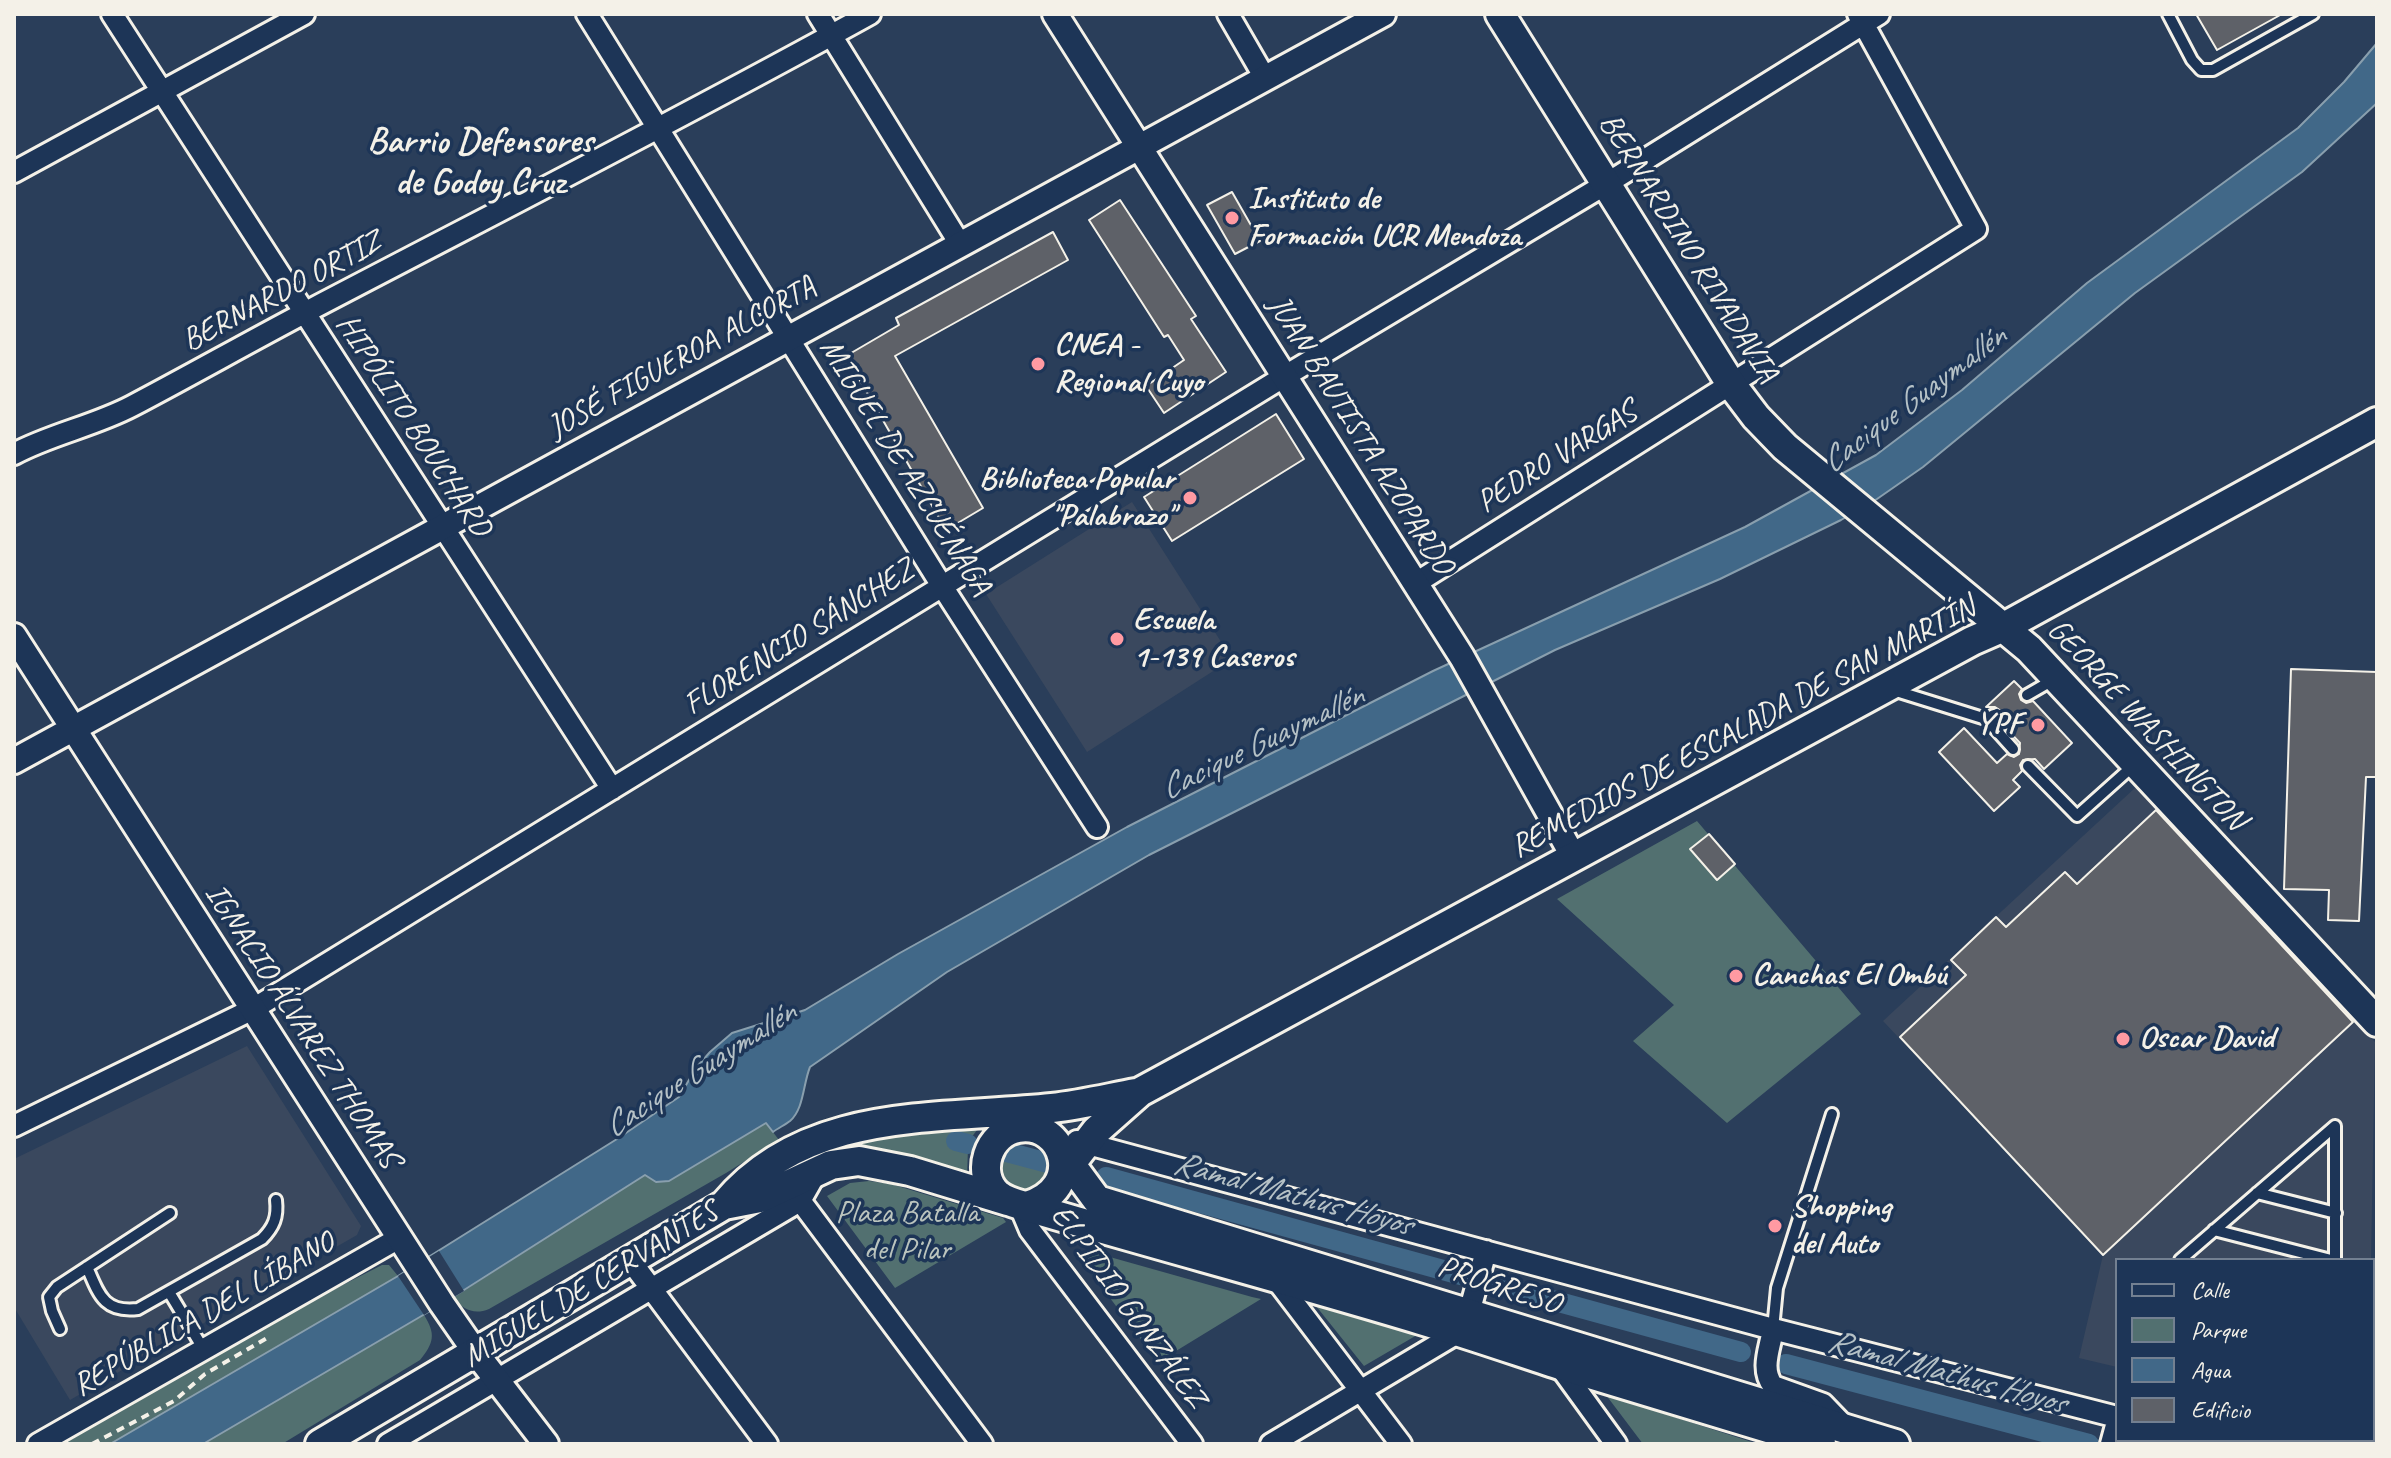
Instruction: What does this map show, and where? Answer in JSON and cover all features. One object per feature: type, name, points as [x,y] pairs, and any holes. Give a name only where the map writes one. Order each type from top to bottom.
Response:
[{"type":"main road","name":"BERNARDINO RIVADAVIA","points":[[1500,14],[1731,384],[1770,432],[1845,495]]},
{"type":"main road","name":"REMEDIOS DE ESCALADA DE SAN MARTÍN","points":[[1052,1140],[1573,856],[1972,641],[2004,627],[2377,422]]},
{"type":"main road","name":"GEORGE WASHINGTON","points":[[1845,495],[2004,627],[2057,677],[2377,1022]]},
{"type":"main road","name":"REMEDIOS DE ESCALADA DE SAN MARTÍN","points":[[873,1124],[931,1116],[1052,1140],[1111,1116],[1140,1092]]},
{"type":"main road","points":[[931,1116],[988,1120],[1052,1140]]},
{"type":"main road","name":"MIGUEL DE CERVANTES","points":[[320,1444],[724,1205],[754,1174],[796,1150],[831,1135],[873,1124]]},
{"type":"main road","points":[[998,1138],[1052,1140],[1054,1192],[1047,1198],[1018,1204],[992,1187],[986,1169],[987,1159],[990,1147],[998,1138]]},
{"type":"main road","name":"PROGRESO","points":[[1052,1140],[1097,1200],[1895,1444]]},
{"type":"main road","name":"MIGUEL DE CERVANTES","points":[[724,1205],[795,1192],[817,1171],[841,1163],[868,1162],[910,1171],[1018,1204]]},
{"type":"main road","name":"PROGRESO","points":[[1018,1204],[1275,1278],[1466,1315],[1558,1364],[1821,1444]]},
{"type":"street","name":"HIPÓLITO BOUCHARD","points":[[112,14],[612,789]]},
{"type":"street","points":[[14,172],[304,14]]},
{"type":"street","name":"MIGUEL DE AZCUÉNAGA","points":[[587,14],[942,586],[1097,827]]},
{"type":"street","points":[[818,14],[960,244]]},
{"type":"street","name":"BERNARDO ORTIZ","points":[[14,454],[113,416],[870,14]]},
{"type":"street","name":"JUAN BAUTISTA AZOPARDO","points":[[1055,14],[1462,657],[1573,856]]},
{"type":"street","points":[[1228,14],[1265,78]]},
{"type":"street","name":"JOSÉ FIGUEROA ALCORTA","points":[[14,761],[1383,14]]},
{"type":"street","name":"FLORENCIO SÁNCHEZ","points":[[14,1126],[253,1009],[1285,376],[1606,184],[1867,17]]},
{"type":"street","name":"PEDRO VARGAS","points":[[1416,583],[1976,229],[1867,17]]},
{"type":"street","name":"IGNACIO ÁLVAREZ THOMAS","points":[[14,636],[442,1304],[546,1444]]},
{"type":"street","points":[[1111,1116],[1108,1129],[1113,1140],[1138,1159]]},
{"type":"street","points":[[1052,1140],[1138,1159],[1486,1251],[1772,1337],[2115,1429]]},
{"type":"street","points":[[795,1192],[982,1444]]},
{"type":"street","name":"MIGUEL DE CERVANTES","points":[[388,1444],[651,1289],[795,1192]]},
{"type":"street","name":"ELPIDIO GONZÁLEZ","points":[[1018,1204],[1030,1230],[1192,1444]]},
{"type":"street","name":"REPÚBLICA DEL LÍBANO","points":[[38,1444],[399,1238]]},
{"type":"street","points":[[1271,1444],[1361,1390],[1466,1315],[1486,1251]]},
{"type":"street","points":[[630,1260],[767,1444]]},
{"type":"street","points":[[1275,1278],[1401,1444]]},
{"type":"street","points":[[1772,1337],[1765,1371],[1773,1386],[1828,1407],[1847,1429]]},
{"type":"street","points":[[1558,1364],[1616,1444]]},
{"type":"lane","points":[[2168,14],[2192,60],[2201,70],[2213,70],[2313,14]]},
{"type":"lane","points":[[2027,695],[2057,677]]},
{"type":"lane","points":[[1888,688],[1990,717],[2013,749]]},
{"type":"lane","points":[[2028,766],[2077,816],[2136,763]]},
{"type":"lane","points":[[1772,1337],[1777,1288],[1832,1114]]},
{"type":"lane","points":[[2182,1258],[2335,1126],[2333,1258]]},
{"type":"lane","points":[[2257,1193],[2336,1213]]},
{"type":"lane","points":[[87,1267],[98,1292],[110,1307],[124,1311],[138,1309],[262,1239],[272,1228],[277,1214],[276,1200]]},
{"type":"lane","points":[[60,1329],[49,1297],[57,1287],[170,1213]]},
{"type":"lane","points":[[2214,1230],[2325,1258]]},
{"type":"lane","points":[[169,1292],[204,1350]]},
{"type":"path","points":[[92,1444],[174,1401],[205,1374],[278,1332]]},
{"type":"shaded area","name":"Escuela 1-139 Caseros","points":[[1132,502],[1232,659],[1087,752],[986,594]]},
{"type":"shaded area","name":"Oscar David","points":[[2136,787],[2375,1042],[2371,1258],[2115,1258],[2115,1367],[2079,1358],[2103,1255],[1883,1021]]},
{"type":"shaded area","points":[[247,1046],[361,1226],[357,1235],[70,1400],[14,1307],[14,1159]]},
{"type":"green space","name":"Canchas El Ombú","points":[[1697,821],[1861,1014],[1727,1123],[1633,1041],[1674,1005],[1557,899]]},
{"type":"green space","points":[[766,1123],[779,1140],[489,1309],[479,1312],[470,1310],[453,1298],[646,1174],[651,1179],[669,1181]]},
{"type":"green space","points":[[975,1127],[977,1130],[971,1138],[956,1135],[956,1146],[968,1149],[967,1176],[929,1161],[889,1151],[849,1150],[810,1160],[808,1154],[862,1136]]},
{"type":"green space","points":[[998,1156],[1052,1170],[1034,1187],[1019,1191],[1006,1184],[1001,1176]]},
{"type":"green space","name":"Plaza Batalla del Pilar","points":[[869,1181],[891,1184],[1003,1218],[1006,1222],[895,1288],[827,1196],[850,1183]]},
{"type":"green space","points":[[1085,1250],[1261,1299],[1158,1362],[1080,1258]]},
{"type":"green space","points":[[382,1265],[389,1265],[398,1276],[110,1444],[63,1444],[220,1350]]},
{"type":"green space","points":[[1316,1306],[1417,1335],[1364,1366]]},
{"type":"green space","points":[[424,1315],[432,1338],[420,1360],[282,1444],[203,1444]]},
{"type":"green space","points":[[1606,1395],[1758,1444],[1643,1444]]},
{"type":"water","name":"Cacique Guaymallén","points":[[2377,43],[2377,103],[2302,172],[2135,293],[1923,467],[1877,499],[1720,579],[1555,650],[1149,855],[947,972],[810,1067],[795,1116],[773,1132],[766,1123],[669,1181],[656,1182],[645,1175],[442,1304],[203,1444],[110,1444],[398,1276],[617,1139],[679,1097],[696,1068],[732,1033],[805,1010],[898,954],[1127,827],[1433,671],[1745,527],[1876,455],[1962,390],[2087,283],[2298,128]]},
{"type":"pier","points":[[439,1251],[464,1291],[424,1315],[398,1276]]},
{"type":"building","points":[[2196,14],[2282,14],[2217,50]]},
{"type":"building","points":[[1232,192],[1260,241],[1235,254],[1207,205]]},
{"type":"building","points":[[1120,200],[1196,316],[1191,319],[1226,372],[1164,413],[1146,386],[1184,360],[1168,335],[1164,337],[1089,220]]},
{"type":"building","points":[[1053,232],[1068,260],[895,356],[983,508],[946,530],[846,356],[899,325],[896,318]]},
{"type":"building","points":[[1276,414],[1304,459],[1172,541],[1144,497]]},
{"type":"building","points":[[2291,669],[2377,672],[2377,777],[2366,777],[2359,921],[2328,920],[2329,890],[2284,889]]},
{"type":"building","points":[[2014,681],[2022,689],[2019,694],[2021,700],[2026,703],[2033,701],[2072,743],[2044,769],[2035,759],[2023,760],[2020,765],[2022,771],[2013,780],[2020,787],[1994,811],[1939,752],[1964,728],[1997,763],[2007,754],[2014,757],[2019,754],[2020,743],[1999,721],[2001,711],[1986,707]]},
{"type":"building","name":"Oscar David","points":[[2156,810],[2353,1022],[2103,1255],[1900,1037],[1966,975],[1951,960],[1996,917],[2006,927],[2065,872],[2077,884]]},
{"type":"building","points":[[1709,834],[1735,864],[1717,880],[1690,849]]},
{"type":"waterway","name":"Ramal Mathus Hoyos","points":[[956,1141],[968,1144]]},
{"type":"waterway","name":"Ramal Mathus Hoyos","points":[[1003,1151],[1048,1163]]},
{"type":"waterway","name":"Ramal Mathus Hoyos","points":[[1106,1177],[1461,1275]]},
{"type":"waterway","name":"Ramal Mathus Hoyos","points":[[1497,1285],[1741,1352]]},
{"type":"waterway","name":"Ramal Mathus Hoyos","points":[[1786,1364],[2089,1444]]},
{"type":"place","name":"Instituto de Formación UCR Mendoza","points":[[1232,218]]},
{"type":"place","name":"CNEA - Regional Cuyo","points":[[1038,364]]},
{"type":"place","name":"Biblioteca Popular \"Palabrazo\"","points":[[1190,498]]},
{"type":"place","name":"Escuela 1-139 Caseros","points":[[1117,639]]},
{"type":"place","name":"YPF","points":[[2038,725]]},
{"type":"place","name":"Canchas El Ombú","points":[[1736,976]]},
{"type":"place","name":"Oscar David","points":[[2123,1039]]},
{"type":"place","name":"Shopping del Auto","points":[[1775,1226]]},
{"type":"district","name":"Barrio Defensores de Godoy Cruz","points":[[480,164]]}]
